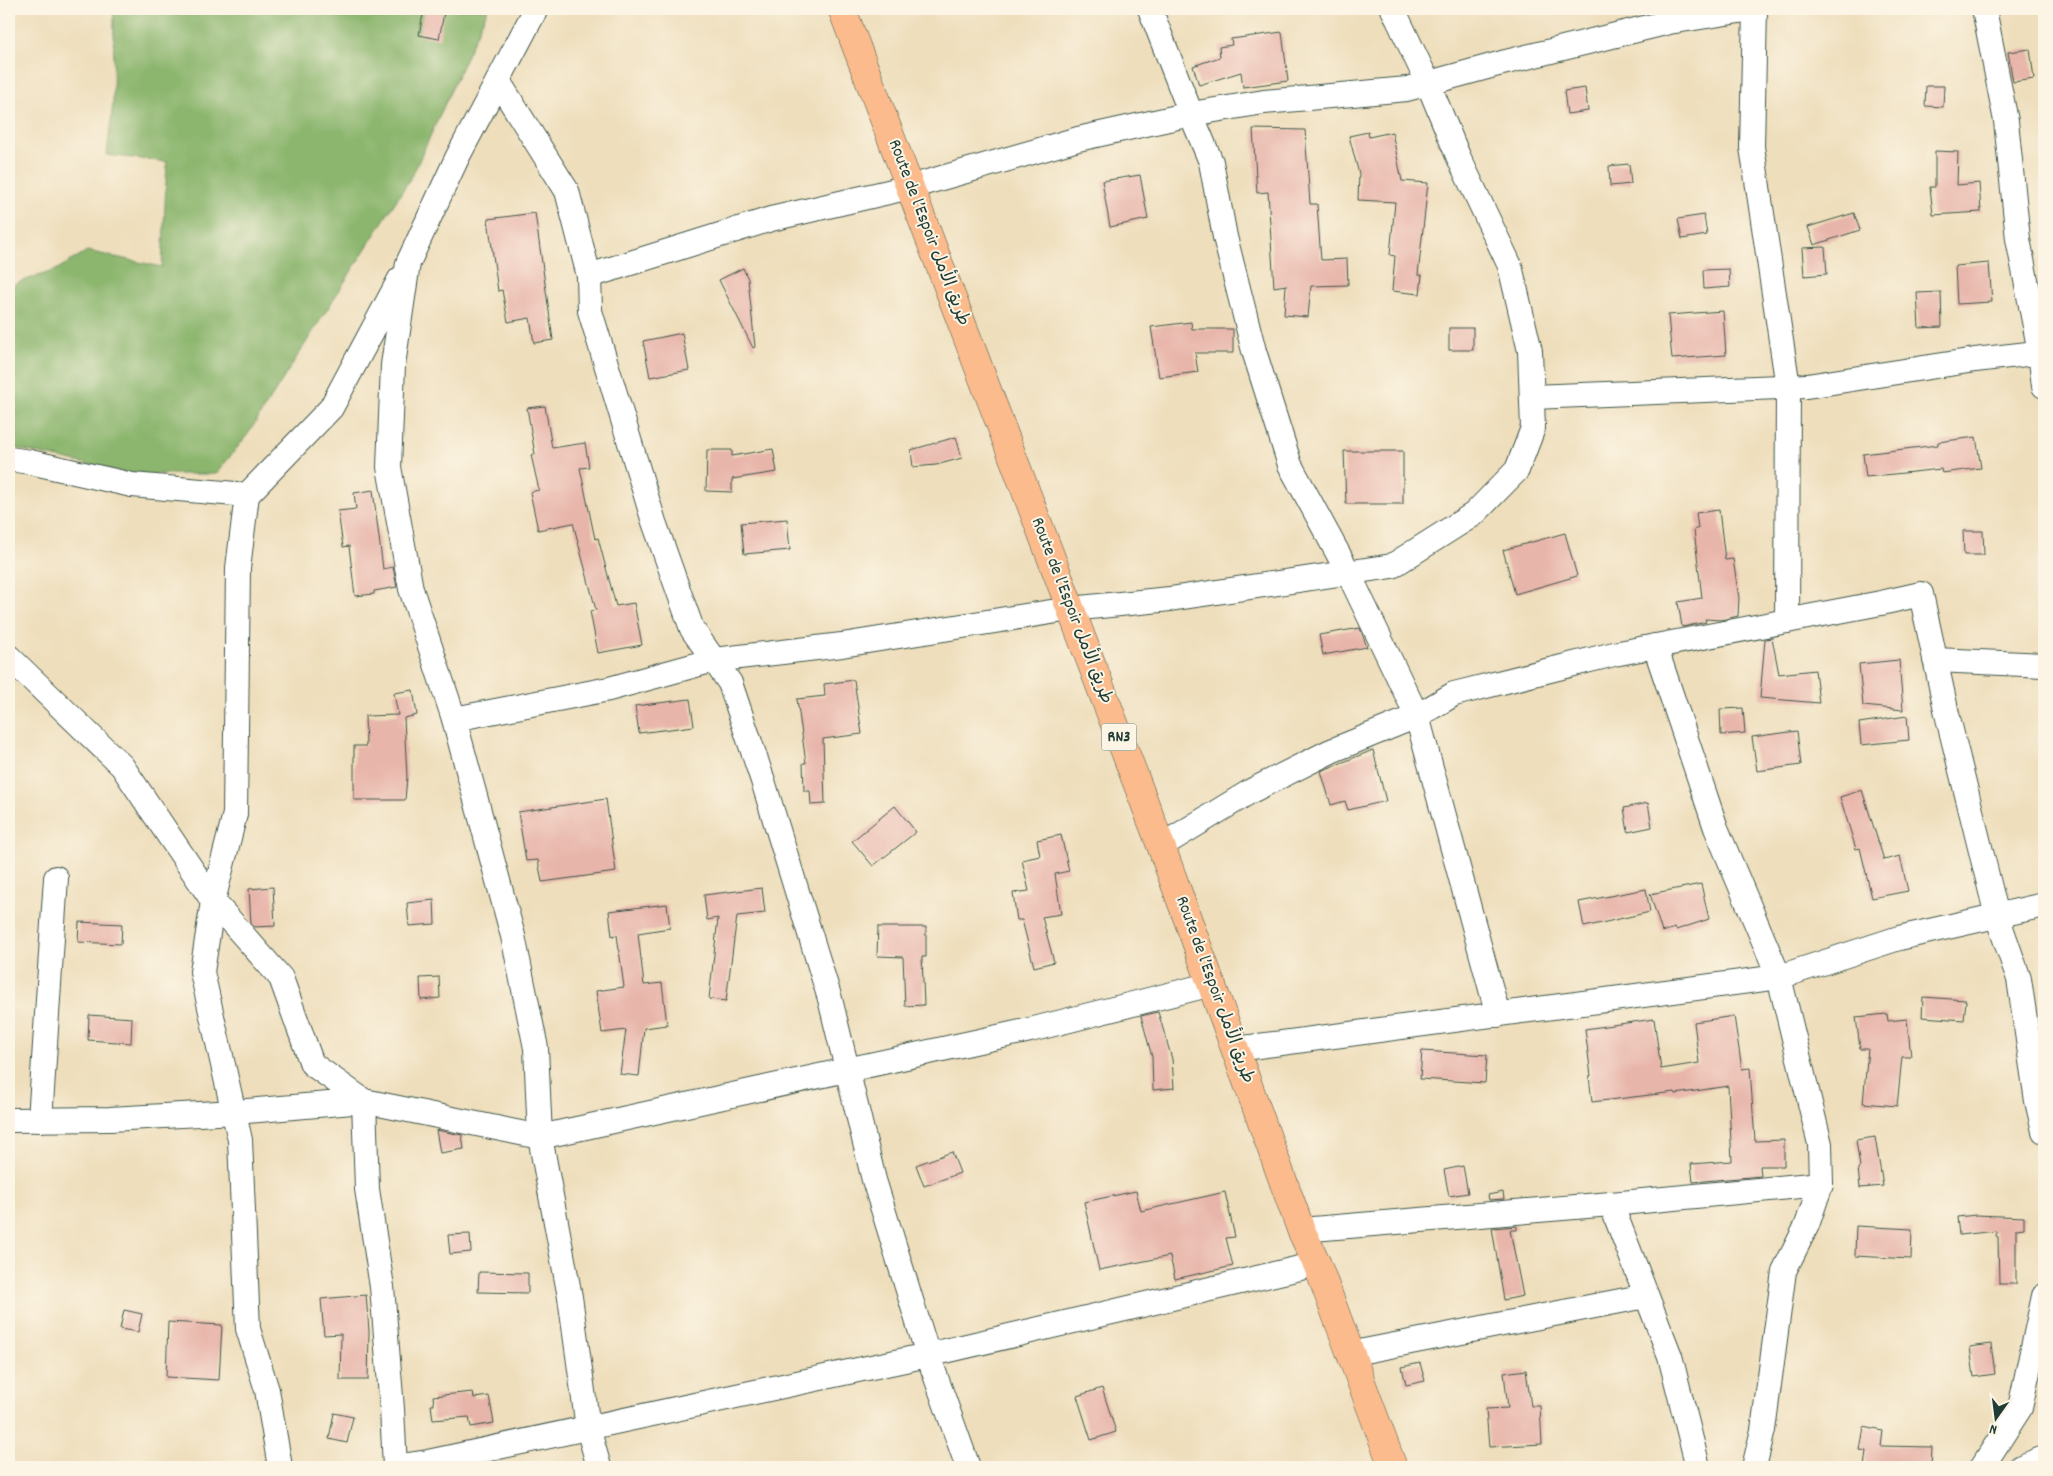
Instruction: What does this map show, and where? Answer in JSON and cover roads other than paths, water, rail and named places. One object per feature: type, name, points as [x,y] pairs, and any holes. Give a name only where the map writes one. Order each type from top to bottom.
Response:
[{"type":"highway","name":"Route de l’Espoir طريق الأمل","points":[[842,9],[1161,846],[1302,1230],[1317,1264],[1349,1354],[1393,1467]]},
{"type":"street","points":[[280,1467],[266,1390],[248,1329],[240,1140],[202,972],[213,901],[235,814],[238,568],[247,495],[331,408],[408,263],[457,158],[536,9]]},
{"type":"street","points":[[1150,9],[1211,162],[1225,237],[1254,351],[1290,465],[1348,572],[1417,716],[1498,1015]]},
{"type":"street","points":[[454,719],[609,689],[714,660],[842,645],[1070,609],[1170,599],[1392,566],[1474,514],[1517,470],[1533,428],[1530,351],[1510,266],[1458,156],[1428,83],[1393,9]]},
{"type":"street","points":[[589,276],[771,219],[910,187],[1078,139],[1191,114],[1264,102],[1407,89],[1669,22],[1753,9],[1752,147],[1788,387],[1787,621]]},
{"type":"street","points":[[1984,9],[2006,121],[2018,239],[2042,352],[2044,386]]},
{"type":"street","points":[[498,81],[567,191],[589,276],[590,311],[654,522],[692,629],[730,683],[763,781],[830,999],[874,1180],[928,1355],[968,1467]]},
{"type":"street","points":[[408,263],[393,365],[389,467],[411,589],[454,719],[513,936],[521,974],[536,1048],[540,1137],[570,1296],[588,1428],[599,1467]]},
{"type":"street","points":[[1532,397],[1807,386],[1975,360],[2042,352]]},
{"type":"street","points":[[9,459],[132,485],[247,495]]},
{"type":"street","points":[[1161,846],[1251,791],[1331,751],[1417,716],[1454,694],[1614,654],[1921,594],[1997,916],[2020,979],[2044,1131]]},
{"type":"street","points":[[1655,646],[1716,828],[1779,977],[1820,1144],[1821,1184],[1806,1225],[1784,1271],[1763,1430],[1754,1467]]},
{"type":"street","points":[[9,657],[122,766],[213,901],[281,978],[312,1064],[364,1100]]},
{"type":"street","points":[[1936,660],[2044,665]]},
{"type":"street","points":[[40,1120],[56,878]]},
{"type":"street","points":[[1236,1049],[1779,977],[1899,938],[2044,905]]},
{"type":"street","points":[[9,1120],[110,1119],[235,1112],[364,1100],[540,1137],[1030,1030],[1212,984]]},
{"type":"street","points":[[364,1100],[367,1189],[382,1287],[392,1409],[394,1467],[428,1462],[928,1355],[1317,1264]]},
{"type":"street","points":[[1302,1230],[1821,1184]]},
{"type":"street","points":[[1611,1204],[1670,1356],[1698,1467]]},
{"type":"street","points":[[1349,1354],[1646,1296]]},
{"type":"street","points":[[1982,1467],[2020,1408],[2044,1296]]},
{"type":"street","points":[[2021,1467],[2044,1458]]}]
